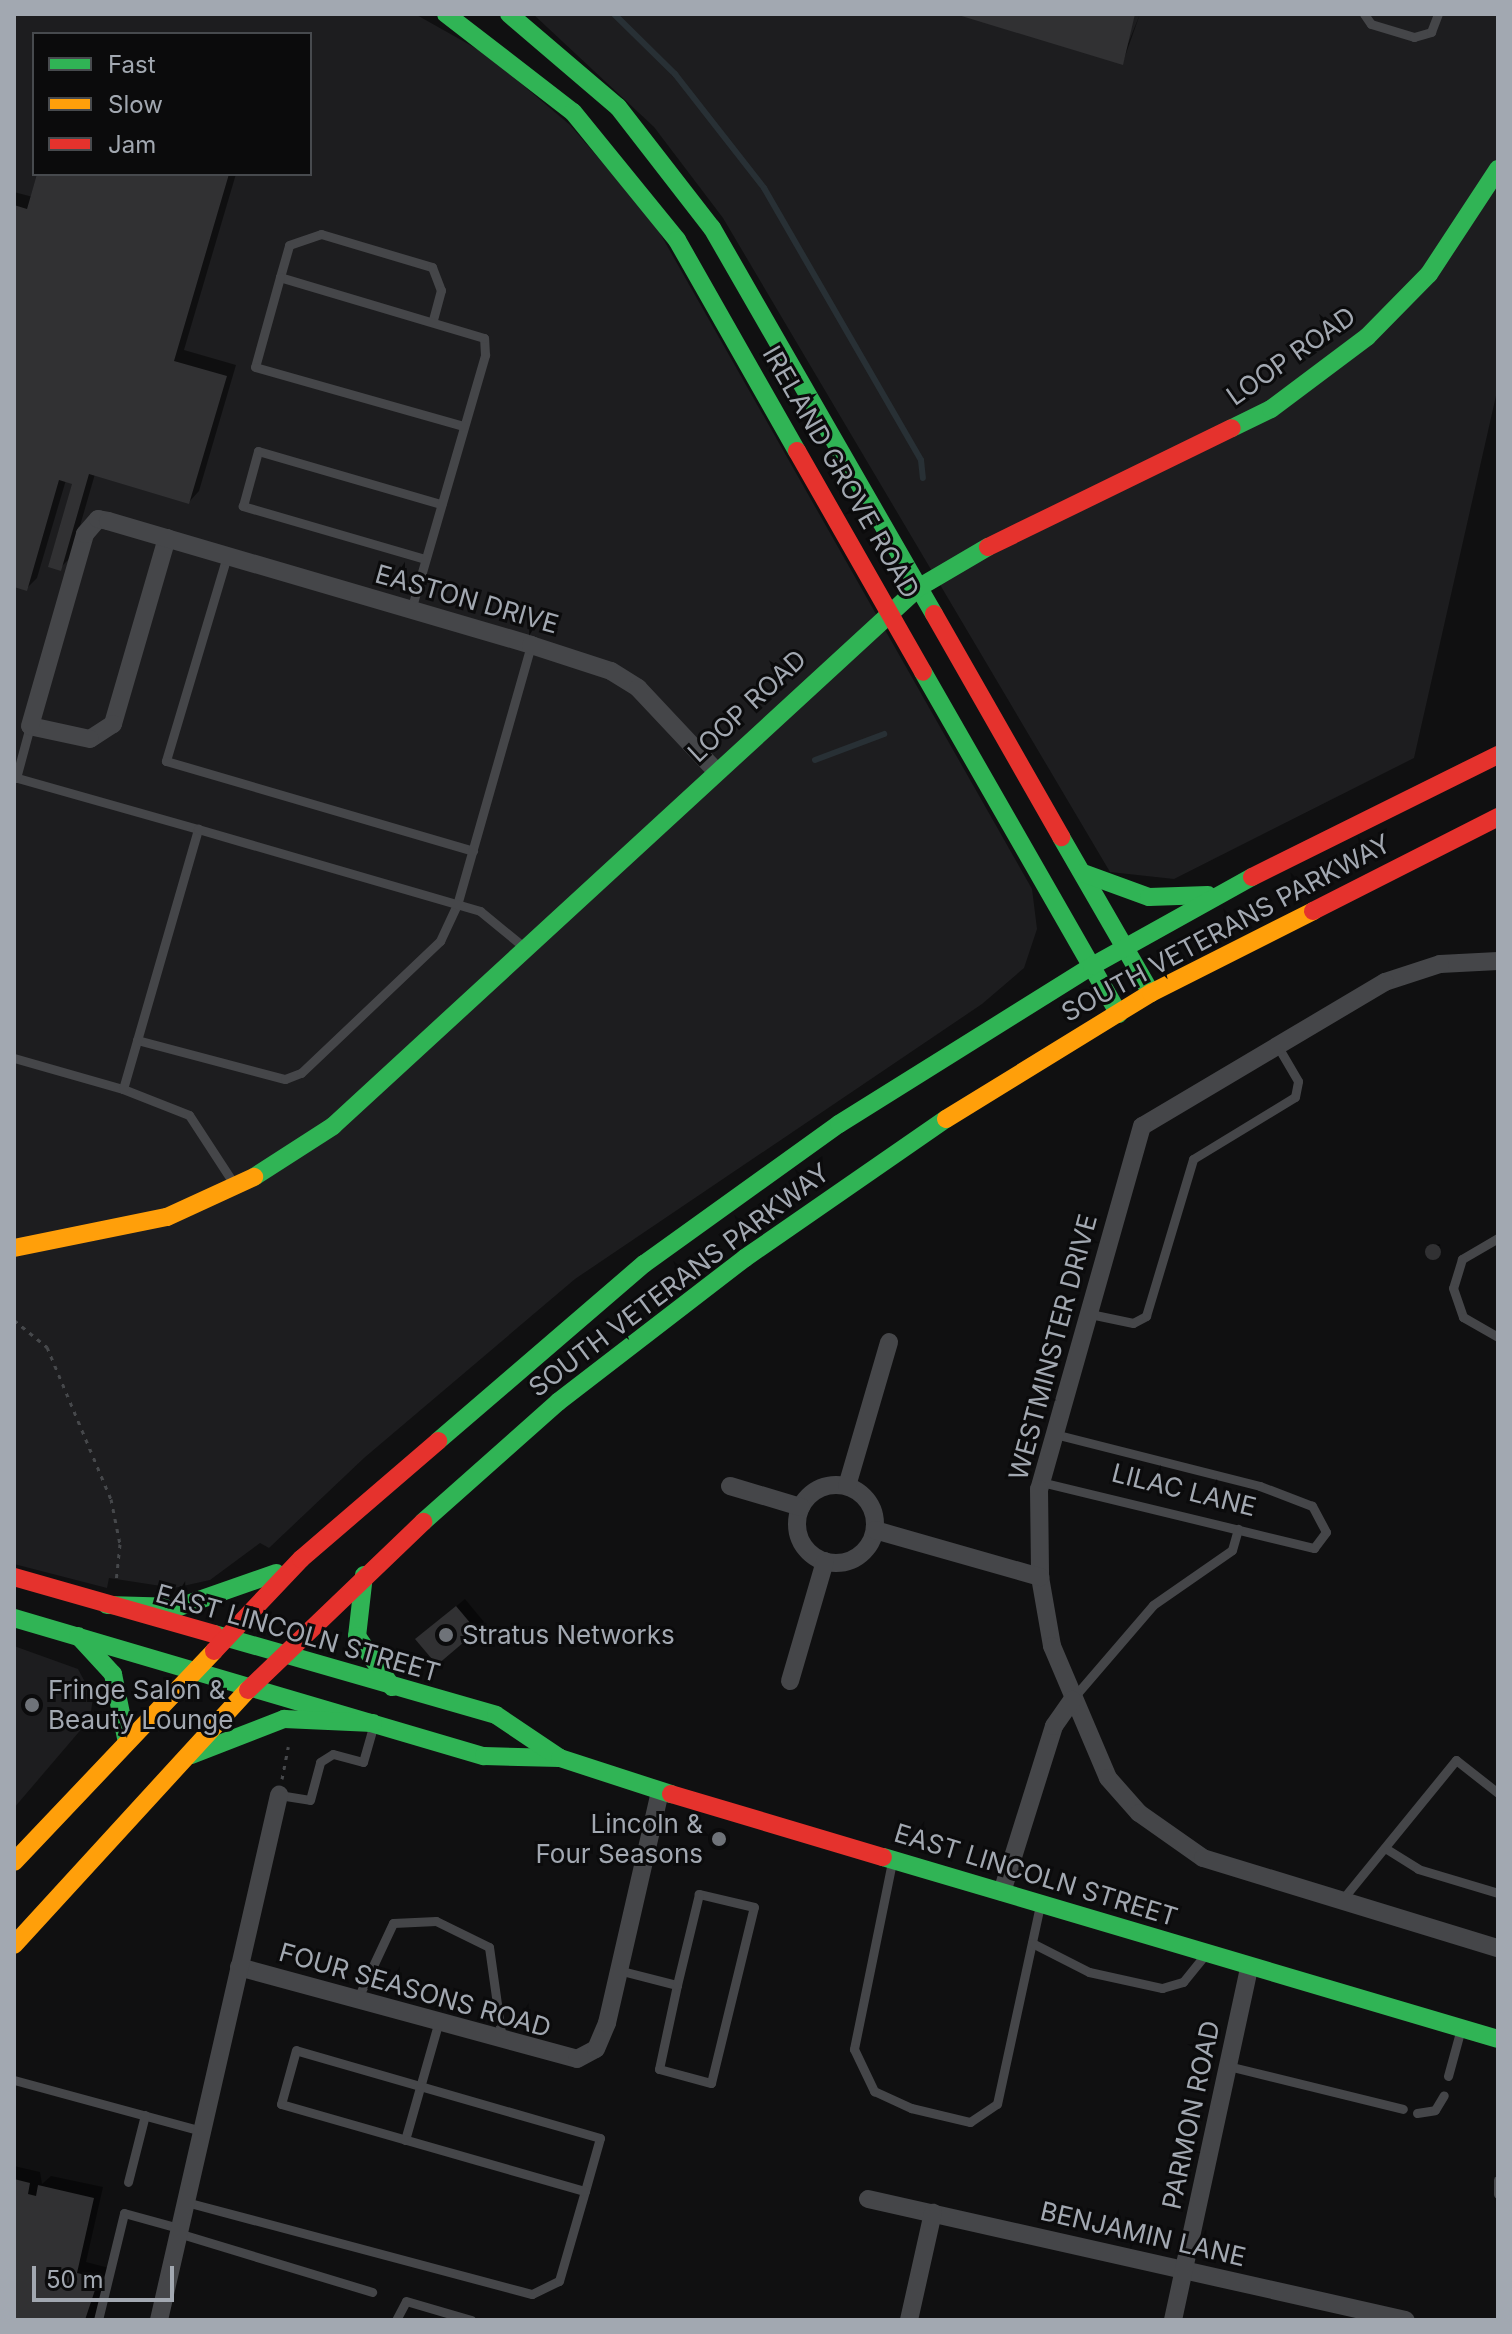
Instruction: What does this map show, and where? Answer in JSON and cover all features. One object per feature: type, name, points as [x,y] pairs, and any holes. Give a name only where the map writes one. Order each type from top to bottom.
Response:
[{"type":"main road","name":"IRELAND GROVE ROAD","points":[[446,14],[562,101],[658,211],[1119,1014]]},
{"type":"main road","name":"IRELAND GROVE ROAD","points":[[509,14],[590,79],[691,196],[1151,993]]},
{"type":"main road","name":"LOOP ROAD","points":[[14,1248],[130,1229],[236,1188],[342,1119],[918,588],[977,552],[1271,409],[1316,377],[1429,274],[1498,169]]},
{"type":"main road","name":"SOUTH VETERANS PARKWAY","points":[[14,1862],[126,1738],[301,1559],[644,1264],[839,1124],[1123,947],[1216,895],[1498,755]]},
{"type":"main road","name":"SOUTH VETERANS PARKWAY","points":[[14,1945],[176,1762],[364,1575],[558,1402],[745,1258],[979,1096],[1151,993],[1498,817]]},
{"type":"main road","points":[[1083,873],[1149,897],[1216,895]]},
{"type":"main road","points":[[111,1597],[209,1601],[301,1559]]},
{"type":"main road","points":[[364,1575],[357,1636],[392,1687]]},
{"type":"main road","name":"EAST LINCOLN STREET","points":[[14,1577],[111,1597],[281,1657],[496,1715],[560,1758],[660,1791],[1498,2039]]},
{"type":"main road","name":"EAST LINCOLN STREET","points":[[14,1618],[484,1756],[560,1758]]},
{"type":"main road","points":[[78,1636],[113,1674],[126,1738]]},
{"type":"main road","points":[[176,1762],[258,1724],[304,1717],[373,1723]]},
{"type":"street","name":"EASTON DRIVE","points":[[22,724],[90,525],[108,521],[611,671],[638,688],[716,771]]},
{"type":"street","points":[[22,724],[90,739],[113,724],[167,538]]},
{"type":"street","name":"WESTMINSTER DRIVE","points":[[1498,961],[1412,971],[1277,1045],[1142,1126],[1090,1314],[1052,1433],[1041,1482],[1040,1577],[1072,1700],[1108,1778],[1139,1813],[1203,1858],[1498,1948]]},
{"type":"street","points":[[847,1486],[889,1342]]},
{"type":"street","points":[[730,1486],[801,1507]]},
{"type":"street","points":[[847,1486],[872,1508],[875,1530],[851,1560],[825,1561],[798,1533],[801,1507],[815,1491],[847,1486]]},
{"type":"street","points":[[875,1530],[1040,1577]]},
{"type":"street","points":[[790,1681],[825,1561]]},
{"type":"street","points":[[1002,1892],[1054,1726],[1072,1700]]},
{"type":"street","name":"FOUR SEASONS ROAD","points":[[239,1967],[568,2060],[596,2049],[660,1791]]},
{"type":"street","name":"FOUR SEASONS ROAD","points":[[159,2320],[279,1795]]},
{"type":"street","name":"PARMON ROAD","points":[[1173,2320],[1249,1967]]},
{"type":"street","name":"BENJAMIN LANE","points":[[868,2199],[1406,2320]]},
{"type":"street","points":[[909,2320],[933,2213]]},
{"type":"lane","points":[[1364,14],[1371,24],[1414,37],[1431,32],[1438,14]]},
{"type":"lane","points":[[433,320],[441,290],[432,267],[321,234],[289,245],[255,367],[464,426]]},
{"type":"lane","points":[[280,277],[433,320],[484,338],[464,426],[411,610]]},
{"type":"lane","points":[[425,559],[243,506],[258,451],[441,504]]},
{"type":"lane","points":[[227,556],[166,761],[473,851]]},
{"type":"lane","points":[[137,1040],[262,1075],[301,1073],[440,941],[457,905],[531,645]]},
{"type":"lane","points":[[22,724],[15,777],[490,915],[525,948]]},
{"type":"lane","points":[[123,1089],[198,829]]},
{"type":"lane","points":[[1090,1314],[1133,1323],[1146,1316],[1193,1159],[1295,1097],[1298,1081],[1277,1045]]},
{"type":"lane","points":[[14,1058],[123,1089],[189,1115],[236,1188]]},
{"type":"lane","points":[[1498,1238],[1462,1259],[1453,1288],[1463,1317],[1498,1337]]},
{"type":"lane","name":"LILAC LANE","points":[[1041,1482],[1314,1548],[1326,1532],[1312,1506],[1260,1486],[1052,1433]]},
{"type":"lane","points":[[1072,1700],[1153,1605],[1232,1550],[1238,1529]]},
{"type":"lane","points":[[279,1795],[310,1800],[320,1762],[333,1754],[363,1762],[373,1723]]},
{"type":"lane","points":[[1341,1901],[1456,1760],[1498,1793]]},
{"type":"lane","points":[[1385,1848],[1418,1869],[1498,1893]]},
{"type":"lane","points":[[893,1859],[854,2049],[859,2070],[886,2100],[970,2122],[989,2115],[1040,1904]]},
{"type":"lane","points":[[699,1894],[754,1907],[711,2083],[659,2069],[677,1985],[699,1894]]},
{"type":"lane","points":[[357,2000],[393,1923],[436,1921],[489,1947],[502,2043]]},
{"type":"lane","points":[[1032,1943],[1089,1972],[1162,1988],[1183,1982],[1205,1954]]},
{"type":"lane","points":[[618,1970],[677,1985]]},
{"type":"lane","points":[[405,2140],[438,2024]]},
{"type":"lane","points":[[1448,2076],[1460,2029]]},
{"type":"lane","points":[[186,2202],[532,2294],[559,2281],[585,2191],[600,2138],[296,2050],[281,2104],[585,2191]]},
{"type":"lane","points":[[1228,2066],[1403,2109]]},
{"type":"lane","points":[[14,2080],[202,2131]]},
{"type":"lane","points":[[1417,2113],[1435,2110],[1444,2095]]},
{"type":"lane","points":[[128,2182],[145,2115]]},
{"type":"lane","points":[[1498,2180],[1498,2194]]},
{"type":"lane","points":[[98,2320],[124,2213],[372,2292]]},
{"type":"lane","points":[[396,2320],[406,2301],[471,2320]]},
{"type":"path","points":[[14,1320],[47,1347],[111,1499],[120,1544],[111,1597]]},
{"type":"path","points":[[279,1795],[291,1733]]},
{"type":"shaded area","points":[[14,14],[415,14],[486,54],[570,125],[653,221],[1032,889],[1037,929],[1024,968],[982,1004],[575,1279],[364,1458],[269,1548],[260,1543],[210,1580],[174,1588],[109,1578],[107,1588],[14,1564]]},
{"type":"shaded area","points":[[533,14],[1498,14],[1498,387],[1414,758],[1174,879],[1110,872],[723,218],[654,127]]},
{"type":"shaded area","points":[[14,1646],[78,1669],[93,1697],[90,1719],[14,1808]]},
{"type":"building","points":[[955,14],[1135,14],[1123,65]]},
{"type":"building","points":[[36,176],[228,176],[174,361],[227,376],[189,504],[89,474],[61,571],[48,567],[72,484],[59,480],[27,591],[14,587],[14,205],[27,209]]},
{"type":"building","points":[[1430,1244],[1436,1244],[1441,1252],[1439,1258],[1430,1260],[1425,1255],[1425,1249]]},
{"type":"building","name":"Stratus Networks","points":[[456,1606],[477,1631],[437,1665],[415,1639]]},
{"type":"building","points":[[14,2179],[30,2183],[28,2194],[36,2196],[38,2185],[94,2198],[77,2273],[99,2278],[85,2320],[14,2320]]},
{"type":"waterway","points":[[614,14],[675,74],[764,188],[921,460],[923,478]]},
{"type":"waterway","points":[[815,760],[884,734]]},
{"type":"traffic: fast","points":[[446,14],[573,112],[677,240],[797,451]]},
{"type":"traffic: fast","points":[[509,14],[618,107],[712,228],[934,614]]},
{"type":"traffic: fast","points":[[1232,428],[1271,409],[1367,337],[1429,274],[1498,169]]},
{"type":"traffic: fast","points":[[254,1177],[333,1126],[918,588],[988,547]]},
{"type":"traffic: fast","points":[[923,672],[1119,1014]]},
{"type":"traffic: fast","points":[[1061,837],[1151,993]]},
{"type":"traffic: fast","points":[[1083,873],[1149,897],[1208,895]]},
{"type":"traffic: fast","points":[[438,1441],[644,1264],[839,1124],[1092,966],[1252,877]]},
{"type":"traffic: fast","points":[[423,1522],[558,1402],[745,1258],[946,1119]]},
{"type":"traffic: fast","points":[[107,1605],[179,1607],[276,1573]]},
{"type":"traffic: fast","points":[[364,1575],[357,1636],[392,1687]]},
{"type":"traffic: fast","points":[[14,1618],[484,1756],[560,1758]]},
{"type":"traffic: fast","points":[[214,1634],[496,1715],[560,1758],[671,1794]]},
{"type":"traffic: fast","points":[[78,1636],[113,1674],[126,1738]]},
{"type":"traffic: fast","points":[[191,1755],[284,1719],[373,1723]]},
{"type":"traffic: fast","points":[[883,1857],[1498,2039]]},
{"type":"traffic: slow","points":[[946,1119],[1151,993],[1313,911]]},
{"type":"traffic: slow","points":[[14,1248],[167,1217],[254,1177]]},
{"type":"traffic: slow","points":[[14,1862],[214,1651]]},
{"type":"traffic: slow","points":[[14,1945],[248,1690]]},
{"type":"traffic: jam","points":[[988,547],[1232,428]]},
{"type":"traffic: jam","points":[[797,451],[923,672]]},
{"type":"traffic: jam","points":[[934,614],[1061,837]]},
{"type":"traffic: jam","points":[[1252,877],[1498,755]]},
{"type":"traffic: jam","points":[[1313,911],[1498,817]]},
{"type":"traffic: jam","points":[[214,1651],[301,1559],[438,1441]]},
{"type":"traffic: jam","points":[[248,1690],[423,1522]]},
{"type":"traffic: jam","points":[[14,1577],[214,1634]]},
{"type":"traffic: jam","points":[[671,1794],[883,1857]]},
{"type":"place","name":"Stratus Networks","points":[[446,1635]]},
{"type":"place","name":"Fringe Salon & Beauty Lounge","points":[[32,1705]]},
{"type":"place","name":"Lincoln & Four Seasons","points":[[719,1839]]}]
